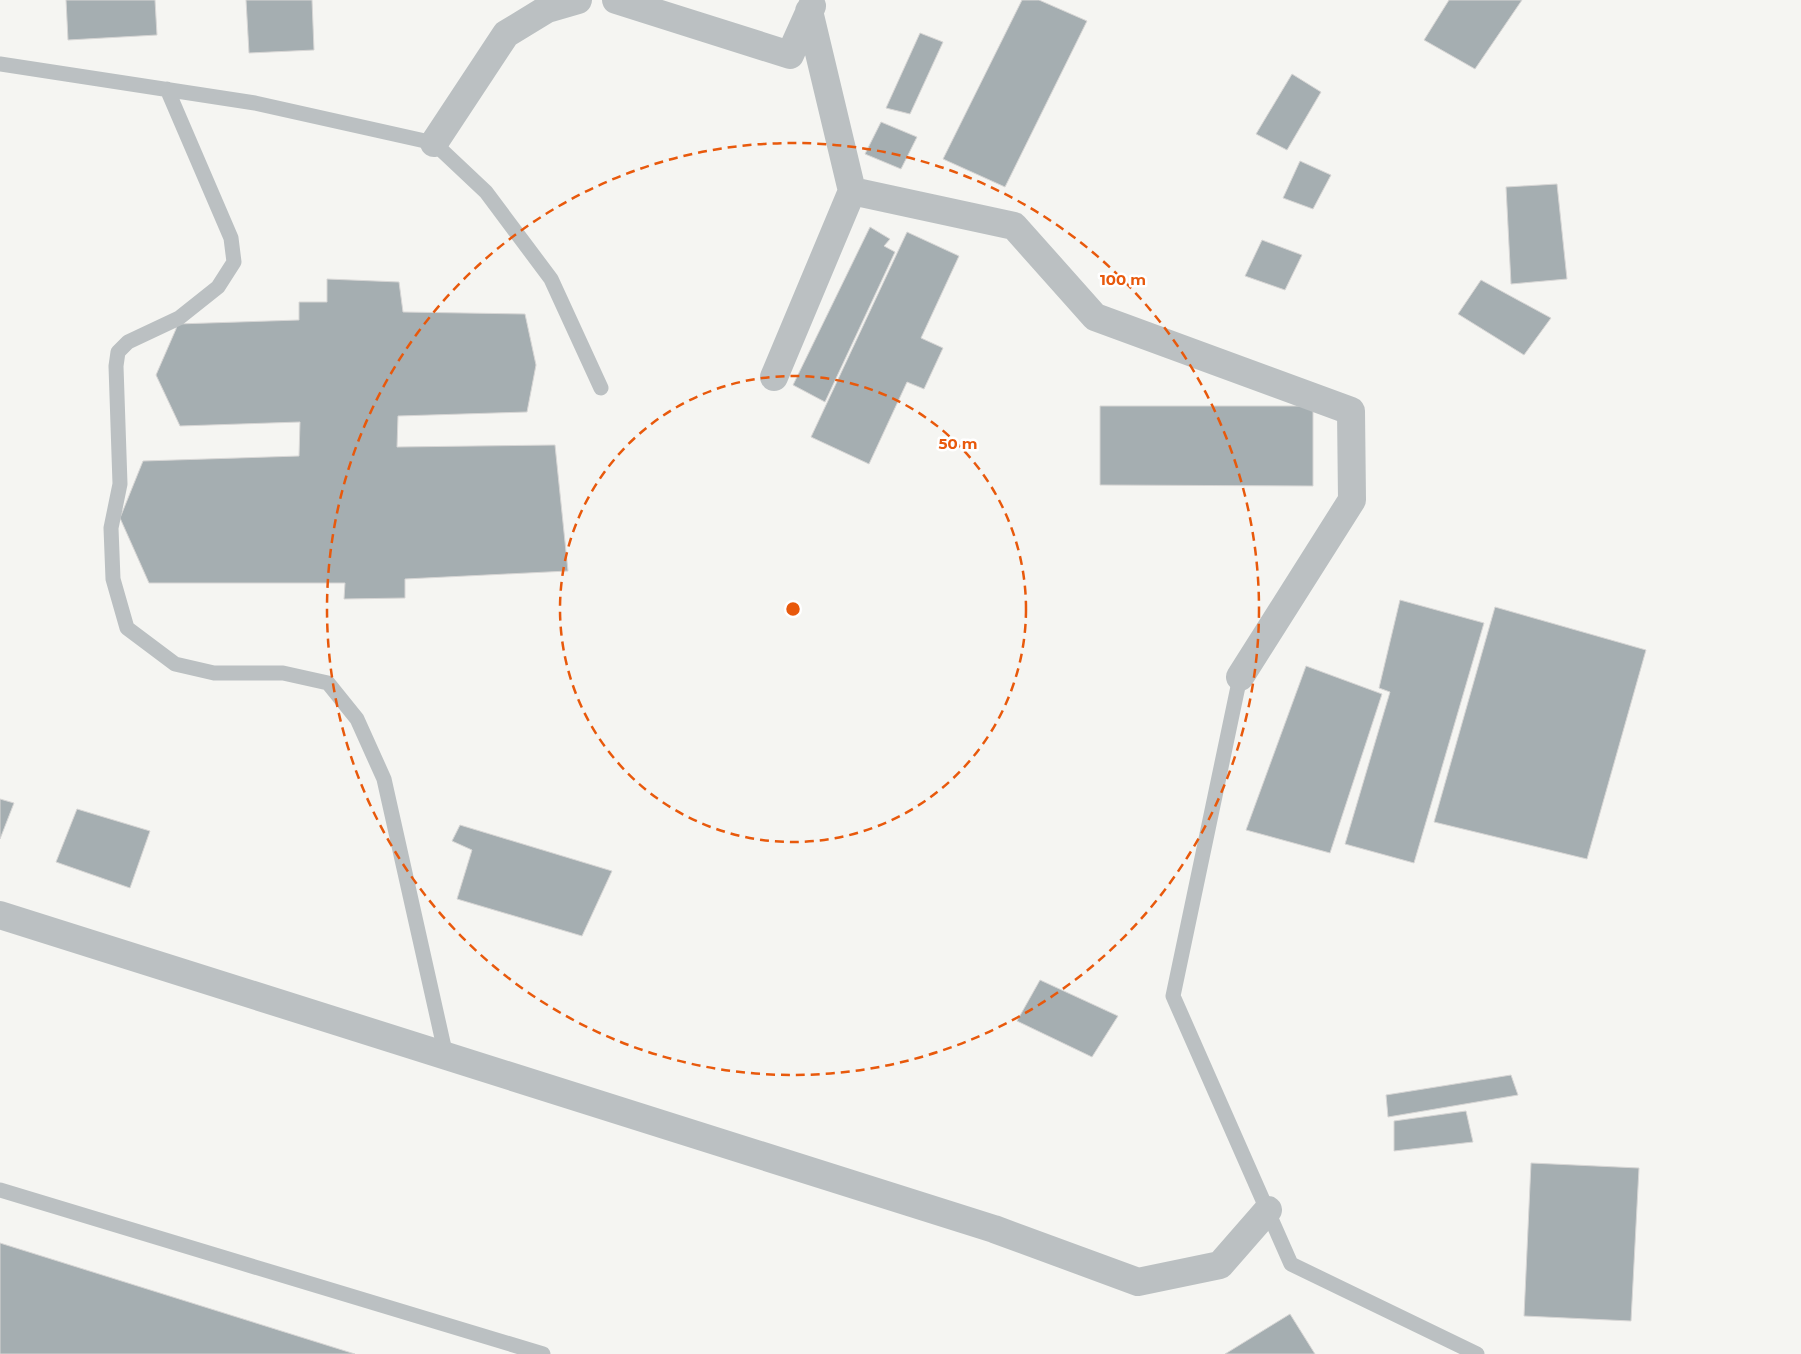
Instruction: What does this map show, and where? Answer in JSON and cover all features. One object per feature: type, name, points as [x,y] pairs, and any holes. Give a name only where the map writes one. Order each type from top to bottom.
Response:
[{"type":"street","points":[[434,143],[506,34],[547,9],[578,0]]},
{"type":"street","points":[[616,0],[790,55],[812,5]]},
{"type":"street","points":[[774,377],[852,191],[812,5]]},
{"type":"street","points":[[852,191],[1014,226],[1095,317],[1351,411],[1352,500],[1240,677]]},
{"type":"street","points":[[0,915],[994,1229],[1138,1282],[1220,1265],[1268,1210]]},
{"type":"lane","points":[[0,64],[255,103],[434,143],[486,192],[551,279],[601,388]]},
{"type":"lane","points":[[167,89],[231,238],[234,262],[218,287],[179,318],[128,342],[118,352],[116,366],[120,484],[111,528],[113,579],[122,611],[127,628],[175,664],[214,673],[283,673],[328,683],[357,718],[384,779],[446,1056]]},
{"type":"lane","points":[[1240,677],[1173,996],[1291,1264],[1477,1354]]},
{"type":"lane","points":[[0,1190],[543,1354]]},
{"type":"building","points":[[66,0],[155,0],[157,35],[68,40]]},
{"type":"building","points":[[246,0],[312,0],[314,50],[249,53]]},
{"type":"building","points":[[1022,0],[1039,0],[1087,21],[1005,187],[943,159]]},
{"type":"building","points":[[1449,0],[1522,0],[1475,69],[1424,40]]},
{"type":"building","points":[[920,33],[943,42],[910,114],[886,108]]},
{"type":"building","points":[[1292,74],[1321,92],[1287,150],[1256,134]]},
{"type":"building","points":[[881,122],[917,137],[901,169],[865,154]]},
{"type":"building","points":[[1300,161],[1331,175],[1313,209],[1283,198]]},
{"type":"building","points":[[1557,184],[1567,279],[1511,284],[1506,187]]},
{"type":"building","points":[[870,227],[890,239],[884,246],[895,252],[825,402],[793,385]]},
{"type":"building","points":[[907,232],[959,256],[921,338],[943,348],[924,389],[907,382],[869,464],[811,437]]},
{"type":"building","points":[[1262,240],[1302,255],[1285,290],[1245,276]]},
{"type":"building","points":[[327,279],[399,282],[403,312],[525,314],[536,365],[527,412],[398,416],[397,447],[555,445],[568,571],[405,579],[405,598],[344,599],[345,583],[149,583],[120,518],[143,461],[299,456],[300,422],[180,426],[156,375],[177,324],[299,320],[299,302],[327,302]]},
{"type":"building","points":[[1481,280],[1551,318],[1524,355],[1458,314]]},
{"type":"building","points":[[1100,406],[1313,406],[1313,486],[1100,485]]},
{"type":"building","points":[[1400,600],[1484,623],[1414,863],[1345,844],[1390,692],[1379,688]]},
{"type":"building","points":[[1495,607],[1646,650],[1587,859],[1434,822]]},
{"type":"building","points":[[1306,666],[1382,694],[1330,853],[1246,830]]},
{"type":"building","points":[[0,799],[14,803],[0,839]]},
{"type":"building","points":[[77,809],[150,831],[130,888],[56,862]]},
{"type":"building","points":[[460,825],[612,871],[582,936],[457,899],[472,850],[452,841]]},
{"type":"building","points":[[1040,980],[1118,1016],[1092,1057],[1017,1021]]},
{"type":"building","points":[[1511,1075],[1518,1095],[1388,1117],[1386,1095]]},
{"type":"building","points":[[1466,1111],[1473,1142],[1394,1151],[1394,1121]]},
{"type":"building","points":[[1531,1163],[1639,1168],[1631,1321],[1524,1316]]},
{"type":"building","points":[[0,1243],[355,1354],[0,1354]]},
{"type":"building","points":[[1290,1314],[1315,1354],[1225,1354]]}]
